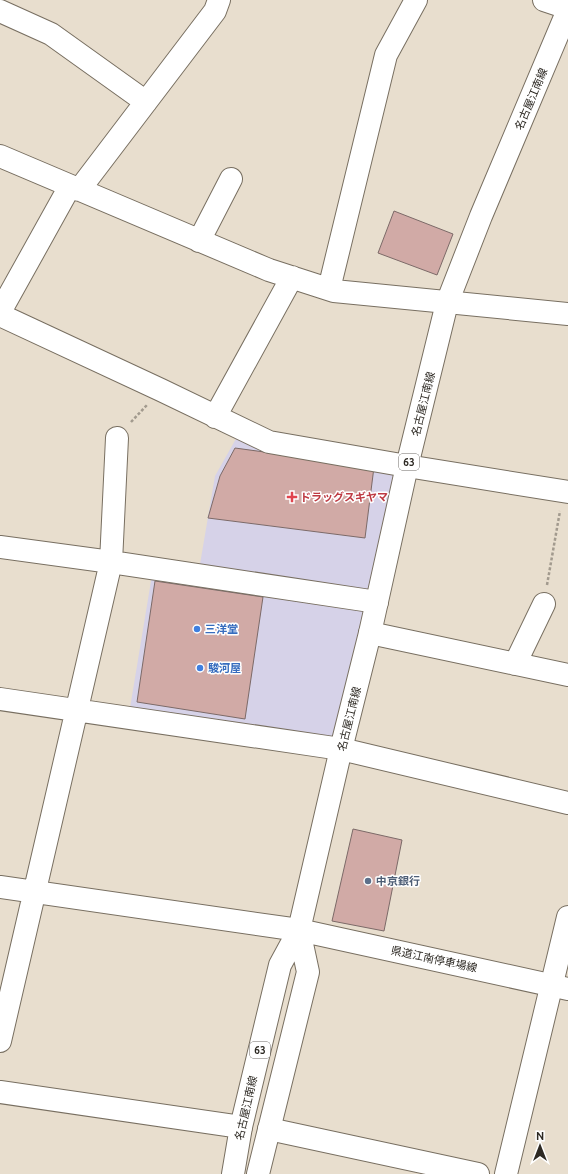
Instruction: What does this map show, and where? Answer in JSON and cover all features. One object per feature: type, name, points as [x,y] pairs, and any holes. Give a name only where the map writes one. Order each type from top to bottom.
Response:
[{"type":"street","points":[[0,312],[75,188],[146,102],[217,6],[235,0]]},
{"type":"street","points":[[329,289],[386,55],[416,0]]},
{"type":"street","points":[[544,0],[568,9]]},
{"type":"street","name":"名古屋江南線","points":[[232,1174],[241,1127],[280,965],[299,930],[447,303],[481,216],[568,9]]},
{"type":"street","points":[[0,11],[51,34],[146,102]]},
{"type":"street","points":[[0,156],[269,270],[334,291],[568,314]]},
{"type":"street","points":[[199,241],[231,179]]},
{"type":"street","points":[[215,417],[292,277]]},
{"type":"street","points":[[0,315],[269,442],[566,492]]},
{"type":"street","points":[[0,1041],[111,562],[117,438]]},
{"type":"street","points":[[0,547],[377,602]]},
{"type":"street","points":[[515,664],[544,604]]},
{"type":"street","points":[[370,633],[568,675]]},
{"type":"street","points":[[0,699],[341,749],[568,803]]},
{"type":"street","name":"県道江南停車場線","points":[[0,887],[299,930],[560,987]]},
{"type":"street","points":[[506,1174],[560,987],[568,918]]},
{"type":"street","name":"名古屋江南線","points":[[258,1174],[308,972],[299,930]]},
{"type":"street","points":[[0,1092],[241,1127]]},
{"type":"street","points":[[270,1129],[478,1174]]},
{"type":"path","points":[[117,438],[161,390]]},
{"type":"path","points":[[544,604],[566,492]]},
{"type":"shaded area","points":[[237,437],[400,470],[374,596],[199,570],[215,476]]},
{"type":"shaded area","points":[[152,575],[366,606],[334,741],[130,708]]},
{"type":"building","points":[[394,211],[453,234],[437,275],[378,253]]},
{"type":"building","name":"ドラッグスギヤマ","points":[[235,448],[374,467],[365,538],[208,518],[220,476]]},
{"type":"building","points":[[155,581],[263,597],[245,719],[137,702]]},
{"type":"building","name":"中京銀行","points":[[353,829],[402,840],[384,931],[332,921]]},
{"type":"place","name":"ドラッグスギヤマ","points":[[292,497]]},
{"type":"place","name":"三洋堂","points":[[197,629]]},
{"type":"place","name":"駿河屋","points":[[200,668]]},
{"type":"place","name":"中京銀行","points":[[368,881]]}]
